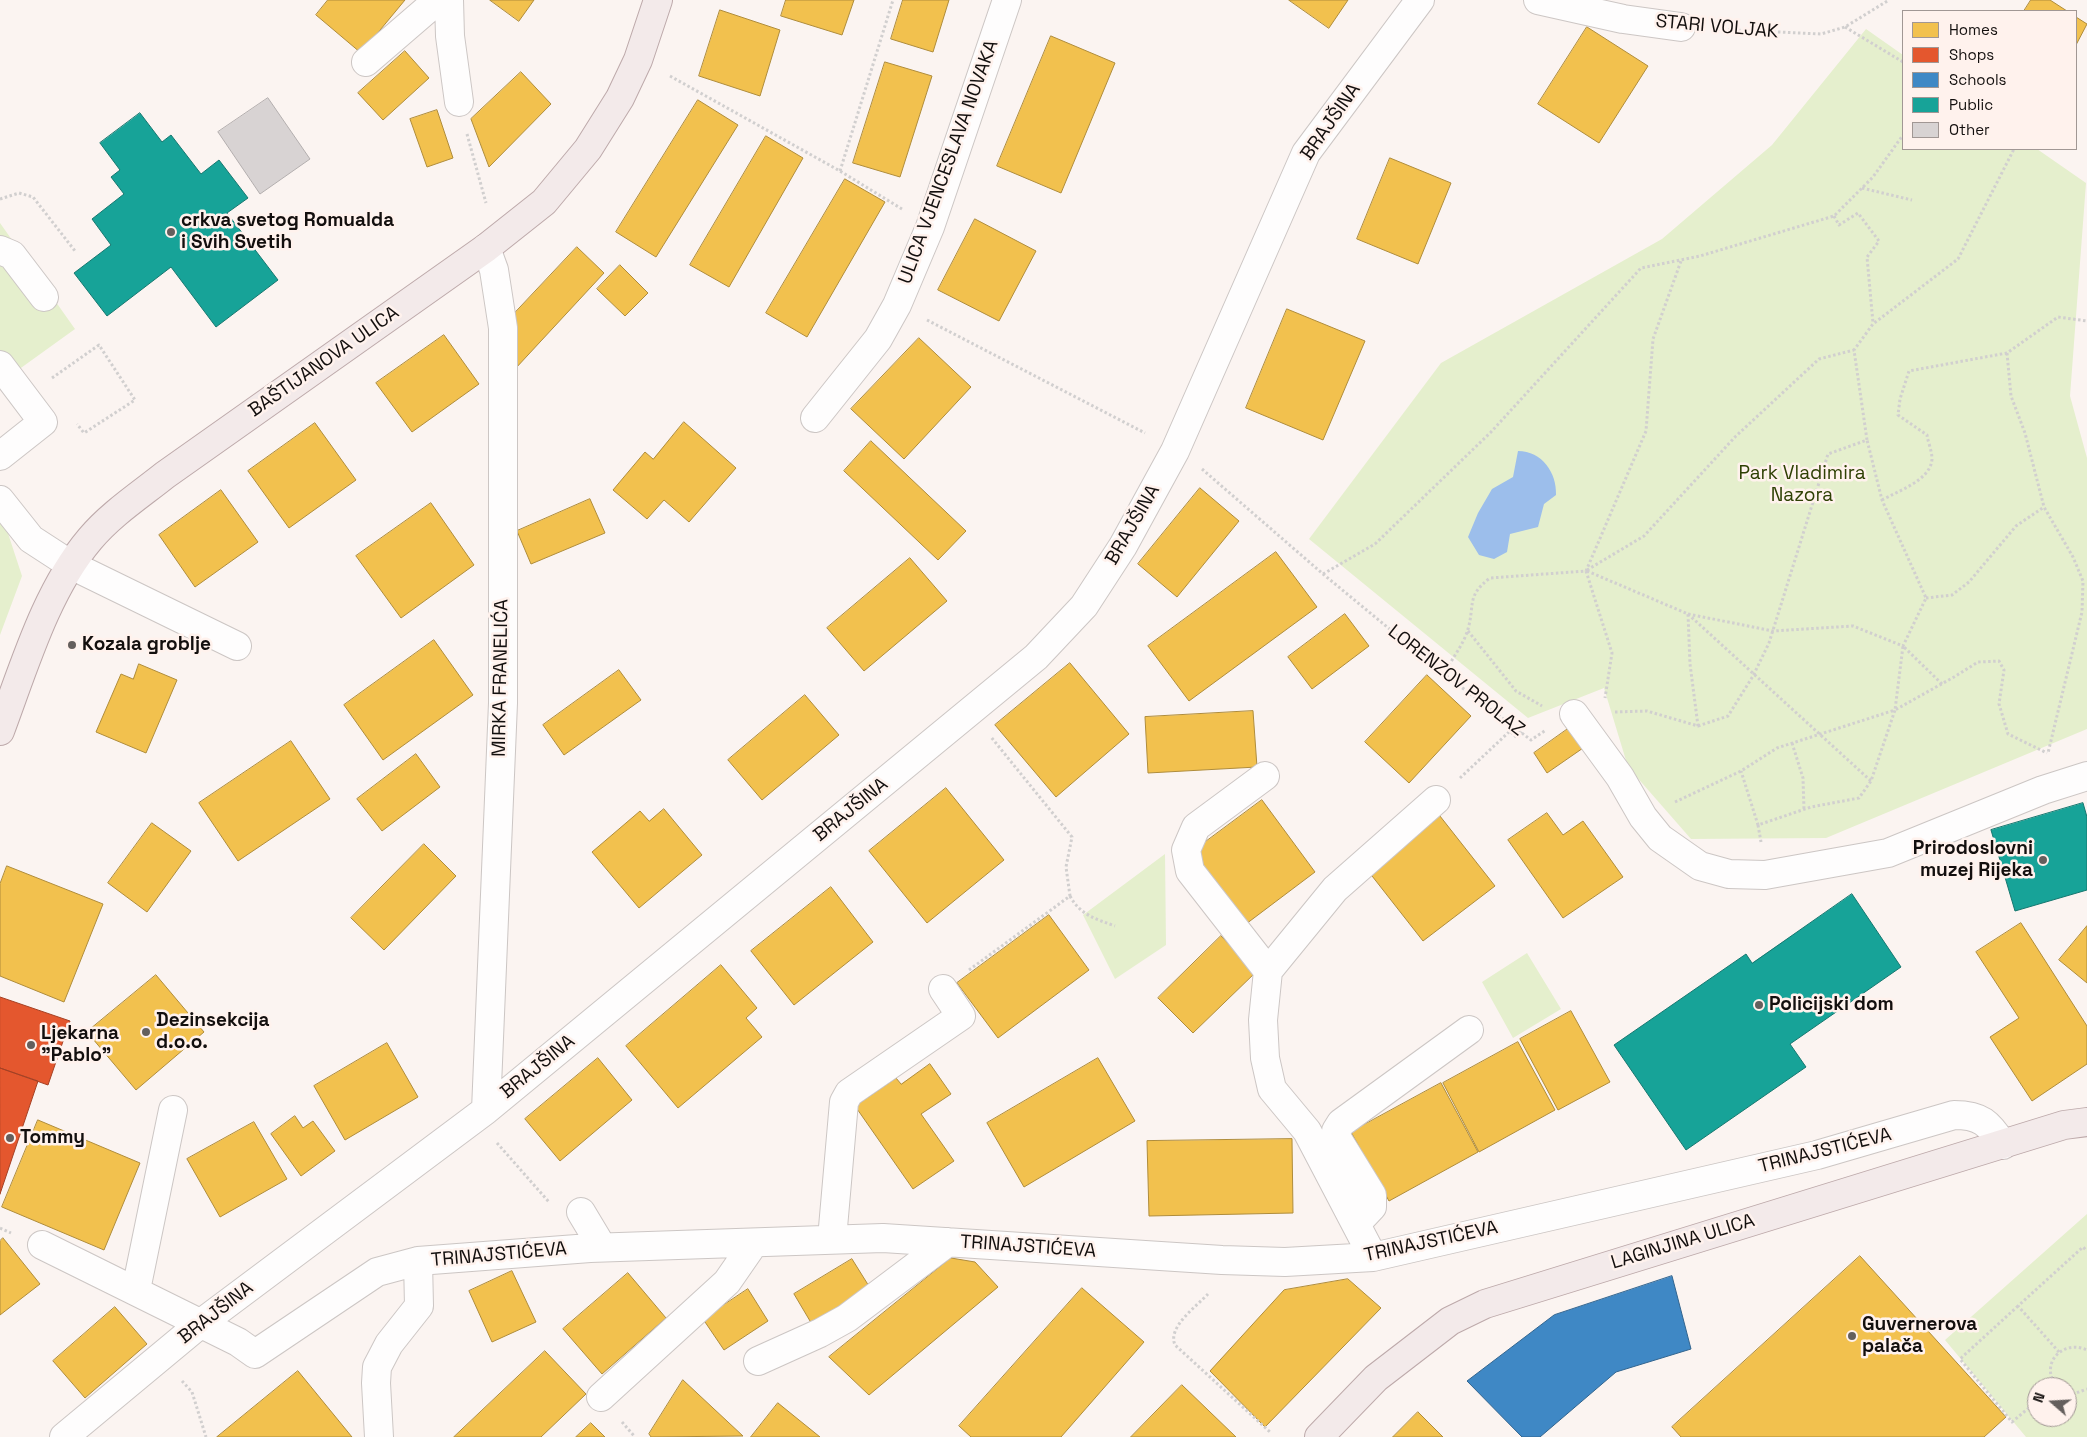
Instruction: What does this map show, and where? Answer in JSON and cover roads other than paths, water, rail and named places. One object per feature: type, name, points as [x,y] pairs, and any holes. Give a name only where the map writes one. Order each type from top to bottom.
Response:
[{"type":"main road","name":"BAŠTIJANOVA ULICA","points":[[0,731],[54,594],[71,565],[90,539],[165,475],[486,248],[544,202],[588,149],[620,98],[638,60],[658,0]]},
{"type":"main road","name":"LAGINJINA ULICA","points":[[1320,1437],[1376,1378],[1450,1321],[1485,1304],[2064,1125],[2087,1122]]},
{"type":"street","points":[[366,62],[438,0]]},
{"type":"street","points":[[449,0],[450,36],[459,102]]},
{"type":"street","name":"ULICA VJENCESLAVA NOVAKA","points":[[815,418],[878,339],[897,305],[930,227],[1007,0]]},
{"type":"street","name":"BRAJŠINA","points":[[64,1437],[200,1324],[486,1110],[1036,657],[1084,606],[1123,546],[1175,451],[1306,153],[1420,0]]},
{"type":"street","name":"STARI VOLJAK","points":[[1538,0],[1623,19],[1680,27]]},
{"type":"street","name":"MIRKA FRANELIĆA","points":[[486,248],[494,270],[503,328],[503,703],[486,1110]]},
{"type":"street","points":[[0,250],[12,255],[44,297]]},
{"type":"street","points":[[0,365],[43,422],[0,456]]},
{"type":"street","points":[[0,500],[31,539],[71,565],[237,646]]},
{"type":"street","points":[[1565,719],[1596,724],[1620,777],[1643,817],[1660,838],[1700,866],[1728,874],[1765,875],[1888,853],[2042,790],[2087,776]]},
{"type":"street","points":[[1265,776],[1196,827],[1186,850],[1190,871],[1268,971]]},
{"type":"street","points":[[1373,1257],[1307,1131],[1272,1090],[1265,1058],[1263,1020],[1268,971],[1335,889],[1436,800]]},
{"type":"street","points":[[832,1239],[844,1102],[849,1093],[961,1016],[943,989]]},
{"type":"street","points":[[1356,1224],[1372,1207],[1372,1195],[1336,1131],[1341,1123],[1470,1030]]},
{"type":"street","points":[[136,1290],[173,1110]]},
{"type":"street","name":"TRINAJSTIĆEVA","points":[[200,1324],[238,1342],[255,1354],[376,1272],[418,1262],[602,1247],[883,1238],[1222,1260],[1286,1262],[1373,1257],[1818,1155],[1954,1115],[1968,1115],[1983,1121],[1992,1128],[2003,1145]]},
{"type":"street","points":[[568,1210],[602,1247]]},
{"type":"street","points":[[758,1361],[820,1334],[847,1318],[948,1242]]},
{"type":"street","points":[[601,1397],[727,1282],[754,1243]]},
{"type":"street","points":[[42,1245],[136,1290],[200,1324]]},
{"type":"street","points":[[378,1437],[377,1367],[389,1344],[419,1306],[418,1262]]},
{"type":"water","points":[[1518,451],[1527,452],[1541,459],[1551,471],[1556,487],[1556,495],[1544,504],[1538,527],[1510,534],[1507,552],[1494,559],[1479,555],[1468,537],[1478,513],[1492,489],[1513,477]]},
{"type":"place","name":"crkva svetog Romualda i Svih Svetih","points":[[171,232]]},
{"type":"place","name":"Kozala groblje","points":[[72,645]]},
{"type":"place","name":"Prirodoslovni muzej Rijeka","points":[[2043,860]]},
{"type":"place","name":"Policijski dom","points":[[1759,1005]]},
{"type":"place","name":"Dezinsekcija d.o.o.","points":[[146,1032]]},
{"type":"place","name":"Ljekarna \"Pablo\"","points":[[31,1045]]},
{"type":"place","name":"Tommy","points":[[10,1138]]},
{"type":"place","name":"Guvernerova palača","points":[[1852,1336]]},
{"type":"park label","name":"Park Vladimira Nazora","points":[[1802,485]]}]
